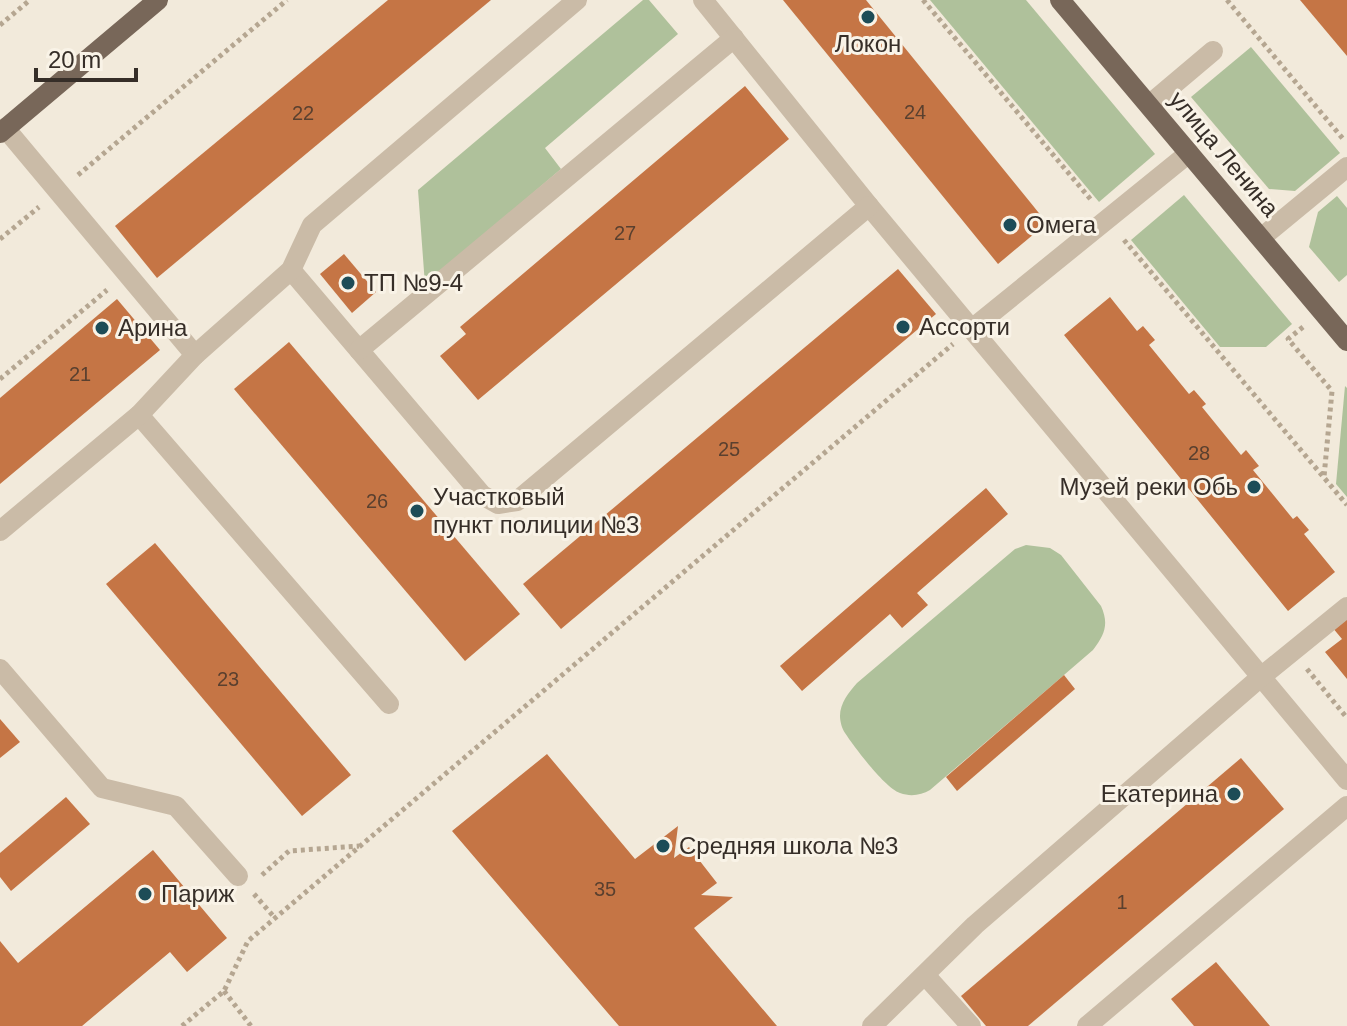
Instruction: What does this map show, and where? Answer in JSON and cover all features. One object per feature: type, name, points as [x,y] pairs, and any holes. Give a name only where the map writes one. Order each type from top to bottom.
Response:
[{"type":"main road","points":[[2,130],[158,0]]},
{"type":"main road","name":"улица Ленина","points":[[1060,0],[1347,341]]},
{"type":"lane","points":[[0,531],[139,415],[195,355],[291,270],[312,225],[577,0]]},
{"type":"lane","points":[[703,0],[869,206],[1347,780]]},
{"type":"lane","points":[[359,350],[734,38]]},
{"type":"lane","points":[[1149,105],[1213,51]]},
{"type":"lane","points":[[2,130],[58,191],[195,355]]},
{"type":"lane","points":[[973,328],[1189,153]]},
{"type":"lane","points":[[1261,238],[1347,167]]},
{"type":"lane","points":[[291,270],[482,495],[498,504],[517,501],[869,206]]},
{"type":"lane","points":[[139,415],[389,704]]},
{"type":"lane","points":[[872,1026],[975,925],[1262,676],[1347,607]]},
{"type":"lane","points":[[0,669],[102,788],[176,806],[248,877]]},
{"type":"lane","points":[[1087,1026],[1347,806]]},
{"type":"lane","points":[[925,975],[971,1026]]},
{"type":"path","points":[[0,25],[30,0]]},
{"type":"path","points":[[0,239],[287,0]]},
{"type":"path","points":[[923,0],[1347,505]]},
{"type":"path","points":[[1227,0],[1347,144]]},
{"type":"path","points":[[0,379],[127,274]]},
{"type":"path","points":[[1322,311],[1288,339],[1332,391],[1324,478]]},
{"type":"path","points":[[182,1026],[224,991],[248,941],[973,328]]},
{"type":"path","points":[[248,877],[289,851],[360,846]]},
{"type":"path","points":[[224,991],[251,1026]]},
{"type":"green space","points":[[643,0],[649,0],[678,34],[545,148],[561,169],[425,285],[418,190]]},
{"type":"green space","points":[[930,0],[1026,0],[1155,154],[1099,202]]},
{"type":"green space","points":[[1251,47],[1340,153],[1295,191],[1269,189],[1191,97]]},
{"type":"green space","points":[[1184,195],[1292,324],[1266,347],[1220,347],[1131,240]]},
{"type":"green space","points":[[1337,196],[1347,208],[1347,275],[1339,282],[1309,247],[1318,212]]},
{"type":"green space","points":[[1345,386],[1347,388],[1347,497],[1336,484]]},
{"type":"green space","points":[[1026,545],[1050,548],[1061,555],[1101,606],[1105,624],[1100,639],[1093,650],[930,790],[908,795],[894,790],[844,731],[840,716],[843,702],[857,683],[1015,549]]},
{"type":"building","points":[[388,0],[491,0],[157,278],[115,226]]},
{"type":"building","points":[[783,0],[866,0],[1047,223],[998,264]]},
{"type":"building","points":[[1300,0],[1347,0],[1347,56]]},
{"type":"building","points":[[745,86],[789,139],[478,400],[440,356],[466,334],[460,327]]},
{"type":"building","name":"ТП №9-4","points":[[344,254],[376,292],[352,313],[320,274]]},
{"type":"building","points":[[898,269],[936,314],[561,629],[523,584]]},
{"type":"building","points":[[1110,297],[1137,331],[1143,326],[1155,340],[1149,345],[1189,394],[1194,390],[1206,404],[1202,407],[1241,455],[1246,450],[1259,466],[1253,470],[1293,519],[1297,516],[1309,530],[1304,534],[1335,572],[1288,611],[1064,335]]},
{"type":"building","points":[[117,299],[160,350],[0,484],[0,398]]},
{"type":"building","points":[[289,342],[520,614],[465,661],[234,389]]},
{"type":"building","points":[[986,488],[1008,514],[917,593],[928,605],[902,628],[890,614],[802,691],[780,666]]},
{"type":"building","points":[[155,543],[351,775],[302,816],[106,584]]},
{"type":"building","points":[[1347,615],[1347,679],[1325,652],[1342,639],[1332,627]]},
{"type":"building","points":[[1064,675],[1075,689],[957,791],[946,777]]},
{"type":"building","points":[[0,719],[20,742],[0,758]]},
{"type":"building","points":[[547,754],[635,859],[678,826],[674,858],[689,847],[717,883],[701,895],[733,897],[694,928],[777,1026],[619,1026],[452,831]]},
{"type":"building","points":[[1241,758],[1284,809],[1028,1026],[986,1026],[961,996]]},
{"type":"building","points":[[66,797],[90,824],[11,891],[0,877],[0,853]]},
{"type":"building","name":"Париж","points":[[153,850],[227,938],[187,972],[170,952],[82,1026],[0,1026],[0,941],[18,963]]},
{"type":"building","points":[[1216,962],[1270,1026],[1194,1026],[1171,999]]},
{"type":"place","name":"Локон","points":[[868,17]]},
{"type":"place","name":"Омега","points":[[1010,225]]},
{"type":"place","name":"ТП №9-4","points":[[348,283]]},
{"type":"place","name":"Ассорти","points":[[903,327]]},
{"type":"place","name":"Арина","points":[[102,328]]},
{"type":"place","name":"Музей реки Обь","points":[[1254,487]]},
{"type":"place","name":"Участковый пункт полиции №3","points":[[417,511]]},
{"type":"place","name":"Екатерина","points":[[1234,794]]},
{"type":"place","name":"Средняя школа №3","points":[[663,846]]},
{"type":"place","name":"Париж","points":[[145,894]]}]
